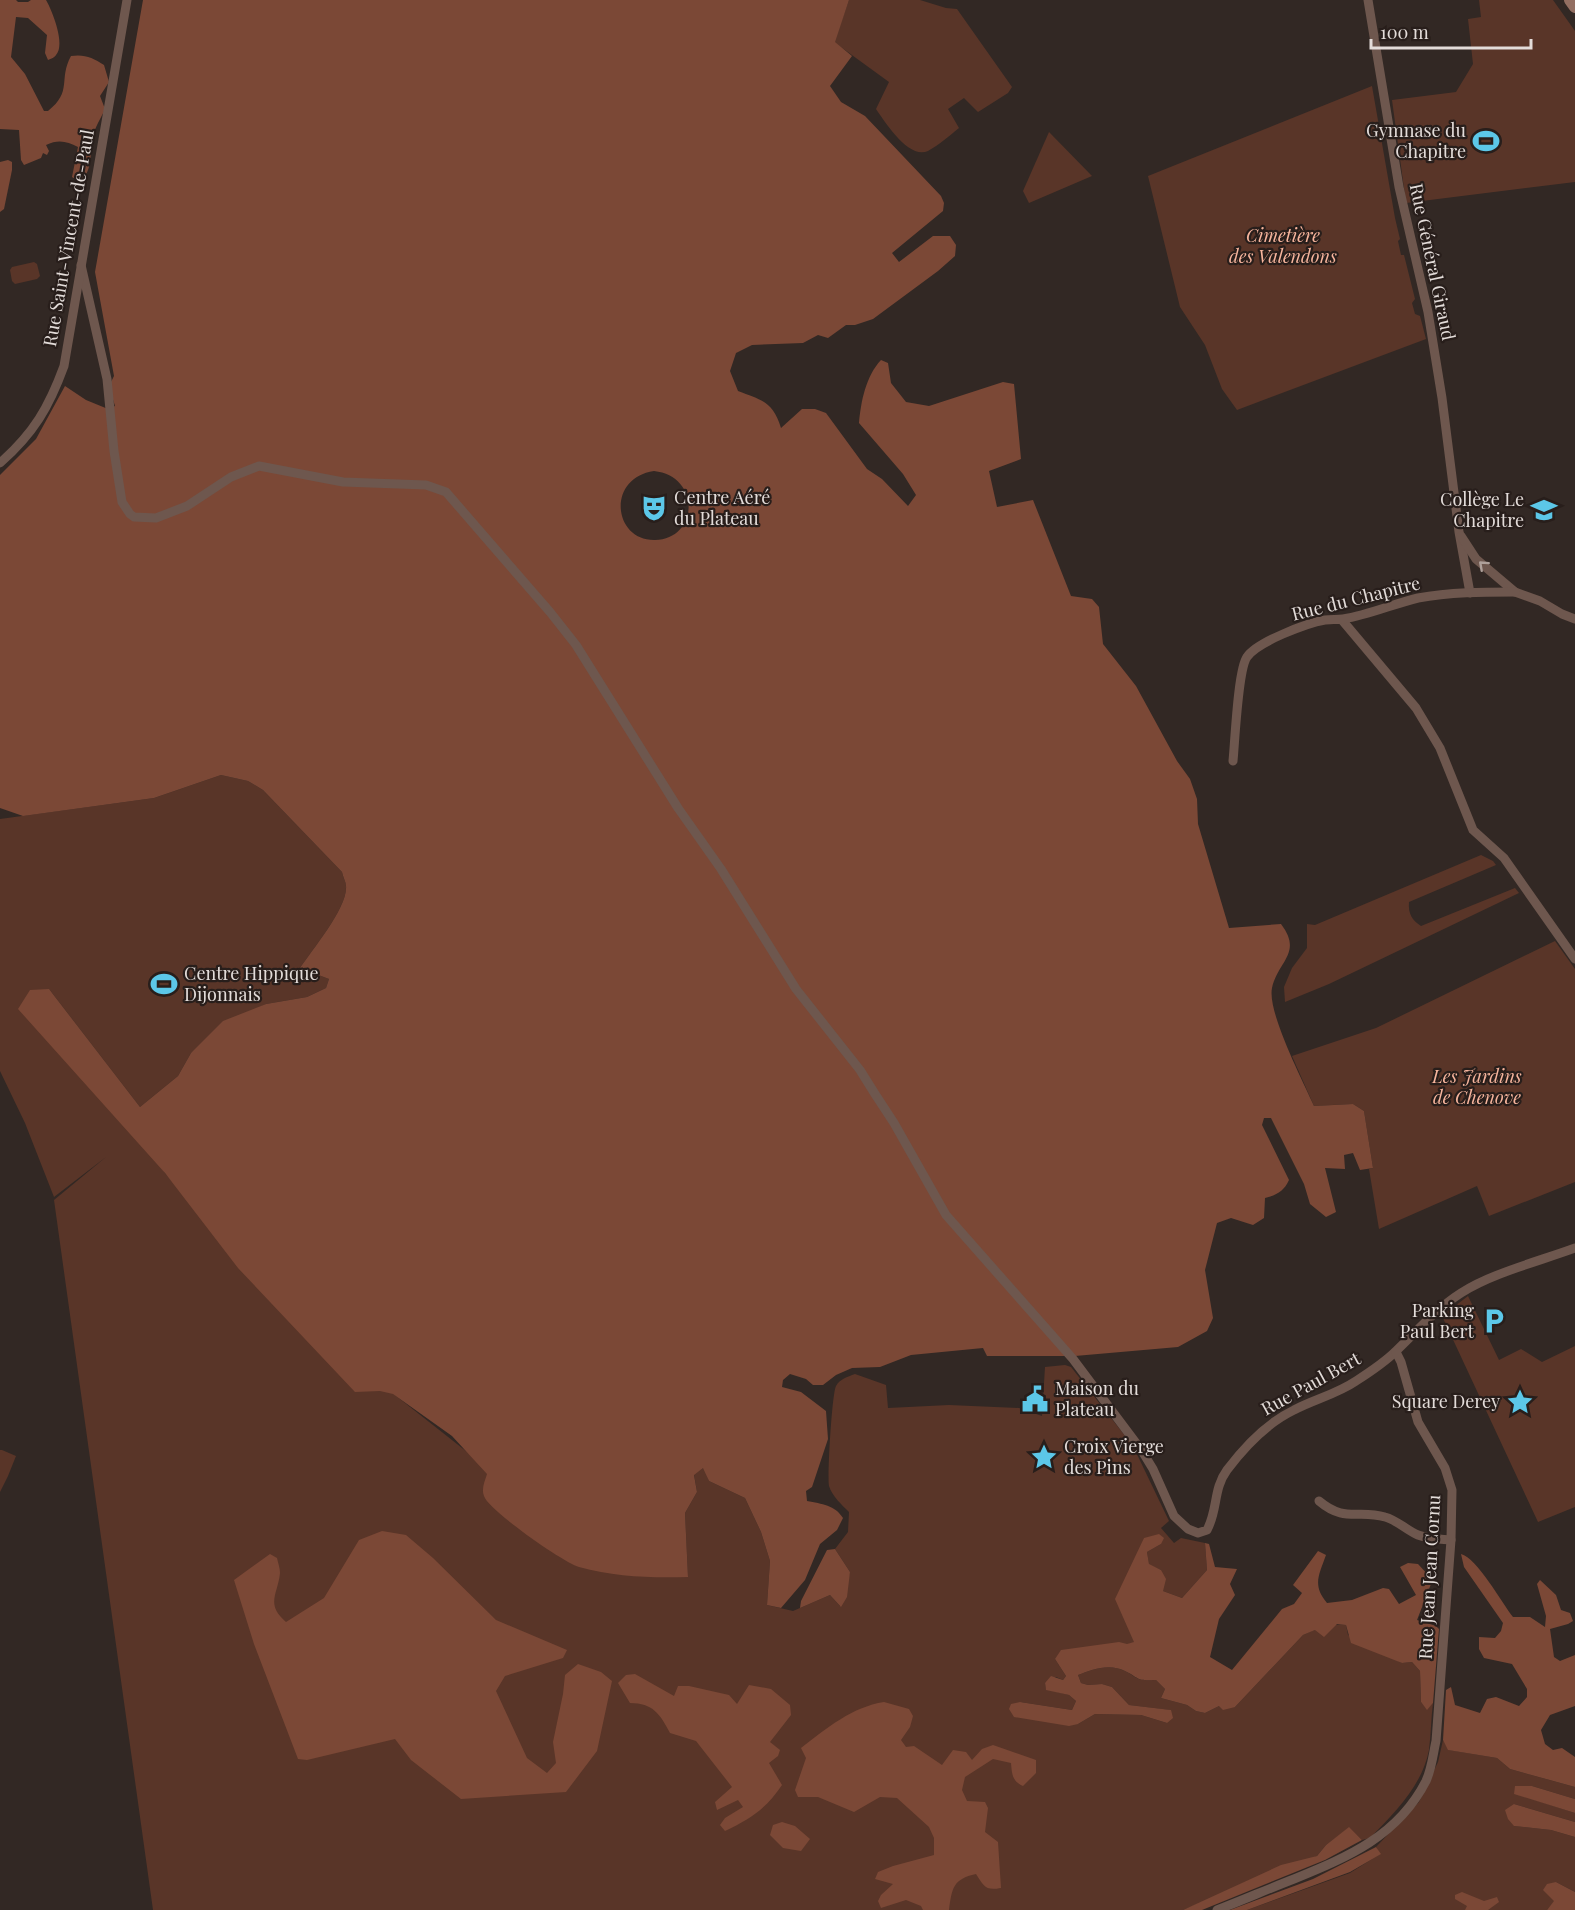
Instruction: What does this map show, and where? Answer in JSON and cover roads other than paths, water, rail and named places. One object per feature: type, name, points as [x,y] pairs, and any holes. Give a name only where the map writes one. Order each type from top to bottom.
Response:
[{"type":"main road","points":[[1570,0],[1575,7]]},
{"type":"street","name":"Rue Saint-Vincent-de-Paul","points":[[0,463],[43,415],[62,373],[127,0]]},
{"type":"street","name":"Rue Général Giraud","points":[[1368,0],[1399,187],[1428,312],[1442,398],[1459,532],[1470,593]]},
{"type":"street","name":"Rue Paul Bert","points":[[81,265],[107,379],[122,502],[130,514],[134,517],[156,518],[187,506],[231,477],[259,466],[343,482],[426,484],[446,492],[576,645],[678,808],[721,869],[796,989],[860,1070],[894,1123],[945,1215],[1074,1359],[1142,1451],[1153,1469],[1174,1516],[1188,1529],[1198,1533],[1205,1532],[1210,1526],[1216,1493],[1222,1478],[1241,1453],[1267,1426],[1294,1410],[1354,1383],[1396,1352],[1430,1317],[1462,1292],[1493,1277],[1575,1248]]},
{"type":"street","name":"Rue Général Giraud","points":[[1459,532],[1476,559],[1515,592],[1540,601],[1575,619]]},
{"type":"street","name":"Rue du Chapitre","points":[[1233,761],[1241,674],[1245,658],[1254,648],[1274,638],[1325,620],[1342,620],[1419,598],[1470,593],[1515,592]]},
{"type":"street","points":[[1342,620],[1416,708],[1440,748],[1473,830],[1504,858],[1575,959]]},
{"type":"street","name":"Rue Jean Jean Cornu","points":[[1217,1910],[1338,1862],[1369,1844],[1389,1829],[1412,1803],[1430,1770],[1436,1741],[1452,1501],[1449,1476],[1418,1422],[1396,1352]]},
{"type":"street","points":[[1319,1501],[1328,1509],[1344,1515],[1380,1515],[1418,1535],[1450,1540]]},
{"type":"place","name":"Gymnase du Chapitre","points":[[1486,141]]},
{"type":"place","name":"Centre Aéré du Plateau","points":[[654,508]]},
{"type":"place","name":"Collège Le Chapitre","points":[[1544,510]]},
{"type":"place","name":"Centre Hippique Dijonnais","points":[[164,984]]},
{"type":"place","name":"Parking Paul Bert","points":[[1494,1321]]},
{"type":"place","name":"Maison du Plateau","points":[[1035,1399]]},
{"type":"place","name":"Square Derey","points":[[1520,1402]]},
{"type":"place","name":"Croix Vierge des Pins","points":[[1044,1457]]},
{"type":"park label","name":"Cimetière des Valendons","points":[[1283,246]]},
{"type":"park label","name":"Les Jardins de Chenove","points":[[1477,1087]]}]
